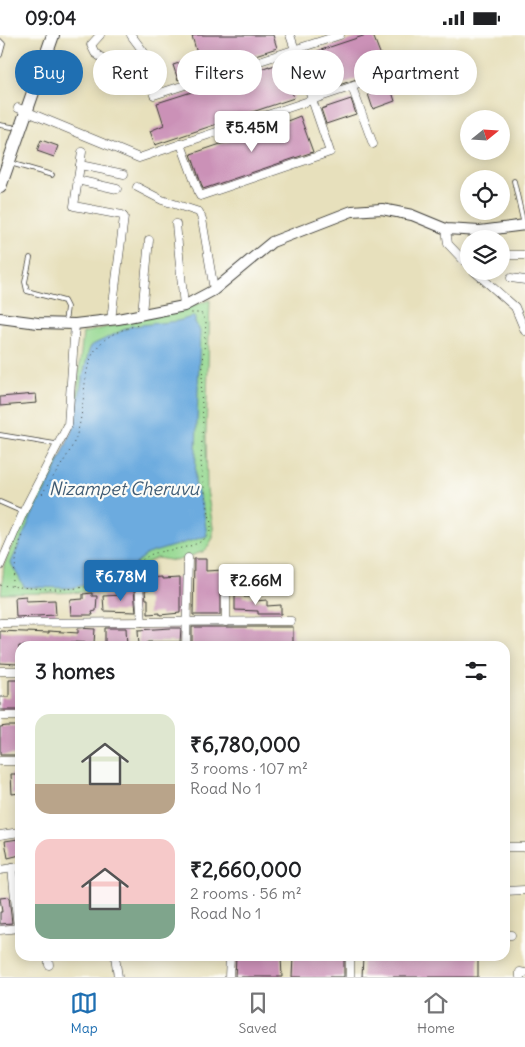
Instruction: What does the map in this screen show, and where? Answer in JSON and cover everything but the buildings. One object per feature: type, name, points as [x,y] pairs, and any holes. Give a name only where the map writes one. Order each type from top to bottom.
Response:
[{"type":"main road","points":[[4,162],[44,35]]},
{"type":"main road","points":[[0,187],[4,162],[6,126],[21,109],[53,35]]},
{"type":"street","points":[[94,50],[91,45],[100,35]]},
{"type":"street","points":[[131,35],[142,50]]},
{"type":"street","points":[[290,35],[295,50],[340,35]]},
{"type":"street","points":[[167,91],[272,57]]},
{"type":"street","points":[[21,109],[140,158],[352,87],[373,144]]},
{"type":"street","points":[[181,144],[200,196],[330,152],[310,95]]},
{"type":"street","points":[[82,152],[73,203],[76,207],[122,215],[124,217],[111,320]]},
{"type":"street","points":[[80,165],[124,173]]},
{"type":"street","points":[[77,180],[117,189]]},
{"type":"street","points":[[137,187],[162,200],[199,212],[202,219],[214,290]]},
{"type":"street","points":[[0,318],[38,323],[70,324],[141,319],[187,309],[214,290],[272,242],[352,211],[382,209],[412,215],[446,229],[480,231],[524,225]]},
{"type":"street","points":[[176,224],[187,309]]},
{"type":"street","points":[[446,229],[448,244],[460,257]]},
{"type":"street","points":[[141,319],[149,240]]},
{"type":"street","points":[[510,255],[525,255]]},
{"type":"street","points":[[511,278],[525,280]]},
{"type":"street","points":[[484,280],[515,307],[525,331]]},
{"type":"street","points":[[0,566],[23,512],[68,425],[70,324]]},
{"type":"street","points":[[186,641],[188,558]]},
{"type":"street","points":[[139,585],[142,622]]},
{"type":"street","points":[[226,585],[226,622]]},
{"type":"street","points":[[0,623],[291,621]]},
{"type":"street","points":[[0,671],[15,671]]},
{"type":"street","points":[[0,716],[15,716]]},
{"type":"street","points":[[0,761],[15,761]]},
{"type":"street","points":[[0,835],[15,833]]},
{"type":"street","points":[[510,847],[525,847]]},
{"type":"street","points":[[0,870],[15,867]]},
{"type":"street","points":[[510,891],[525,890]]},
{"type":"street","points":[[0,930],[15,928]]},
{"type":"street","points":[[49,961],[49,965]]},
{"type":"street","points":[[116,961],[118,977]]},
{"type":"street","points":[[229,977],[230,961]]},
{"type":"street","points":[[350,961],[350,977]]},
{"type":"street","points":[[520,977],[520,973],[525,973]]},
{"type":"lane","points":[[0,41],[3,44],[0,55]]},
{"type":"lane","points":[[4,162],[52,175]]},
{"type":"lane","points":[[514,181],[524,225]]},
{"type":"lane","points":[[30,258],[25,282],[27,291],[64,301],[70,324]]},
{"type":"lane","points":[[0,435],[55,444]]},
{"type":"lane","points":[[0,502],[23,512]]},
{"type":"path","points":[[0,585],[62,589],[103,583],[129,573],[150,555],[186,547],[204,539],[209,534],[211,530],[202,476],[203,418],[201,393],[206,322],[201,313],[187,309]]},
{"type":"path","points":[[38,500],[76,438],[86,369],[95,349],[115,331],[141,319]]},
{"type":"path","points":[[12,586],[18,549],[24,530]]},
{"type":"green space","name":"Nizampet Cheruvu","points":[[210,300],[206,434],[207,490],[213,538],[205,551],[176,561],[157,558],[150,561],[136,576],[96,592],[1,594],[4,565],[26,512],[64,451],[73,430],[83,333]]},
{"type":"water","name":"Nizampet Cheruvu","points":[[195,316],[195,322],[200,331],[195,482],[204,513],[207,536],[147,554],[124,575],[72,588],[24,587],[11,563],[31,517],[53,476],[73,428],[90,346],[132,326],[178,321]]}]
